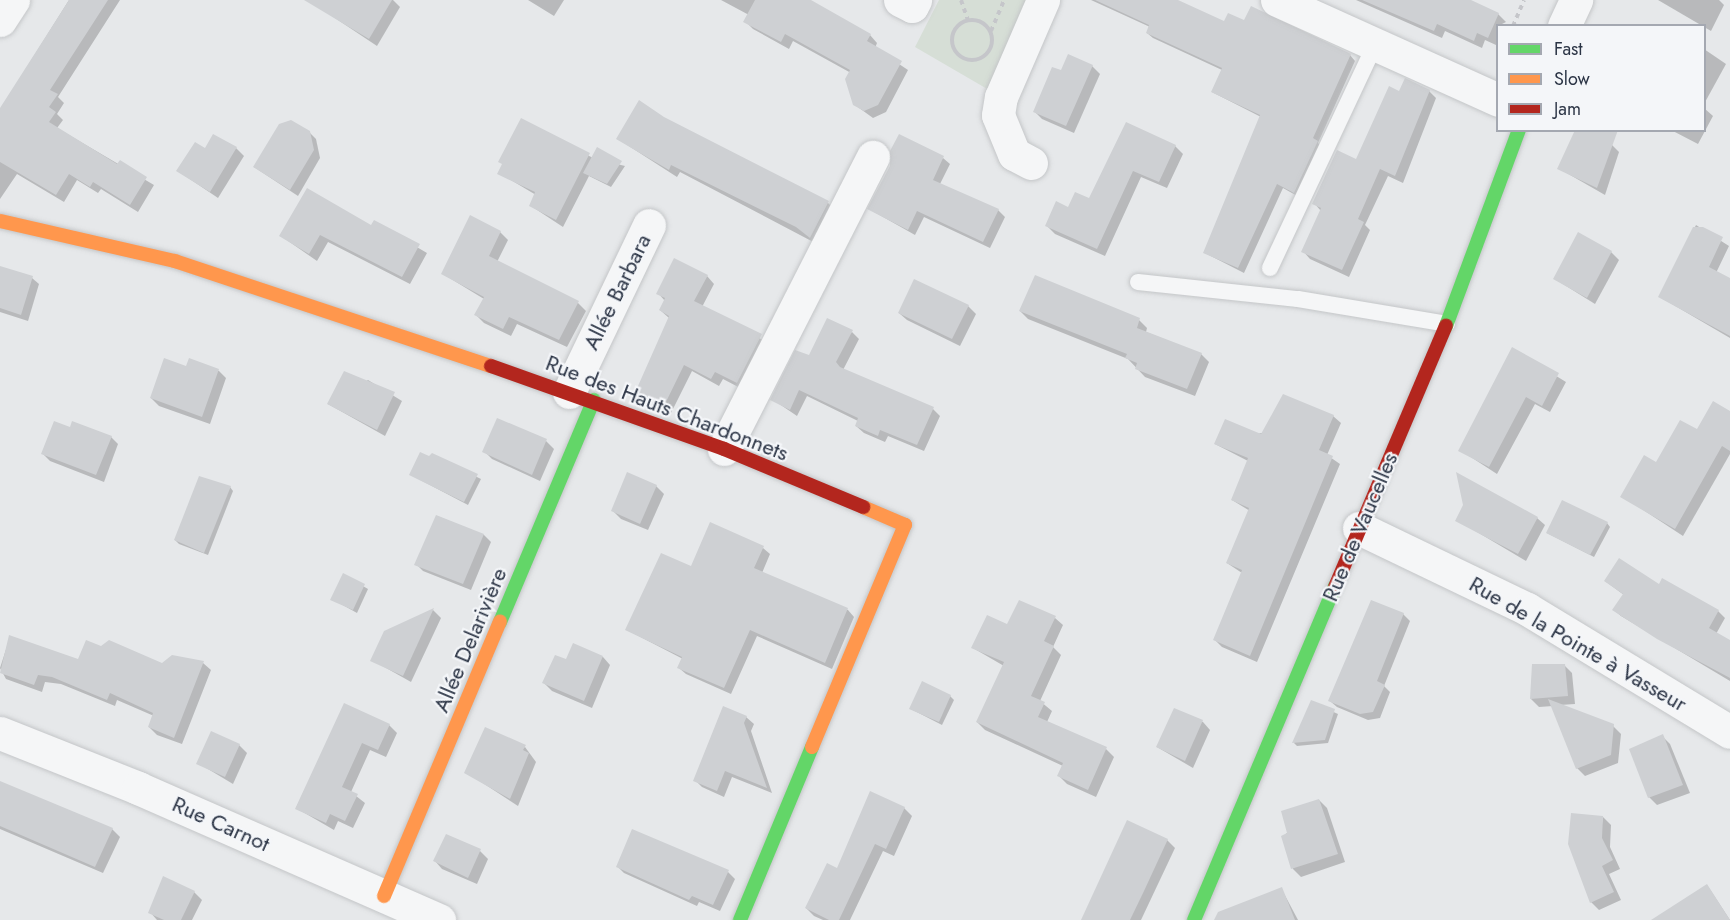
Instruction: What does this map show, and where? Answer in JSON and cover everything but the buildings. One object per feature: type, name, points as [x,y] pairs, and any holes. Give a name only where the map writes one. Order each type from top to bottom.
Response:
[{"type":"street","points":[[0,20],[13,0]]},
{"type":"street","points":[[900,0],[912,6],[915,0]]},
{"type":"street","points":[[1031,163],[1014,154],[998,115],[1001,97],[1043,0]]},
{"type":"street","points":[[1277,0],[1496,100]]},
{"type":"street","points":[[1565,24],[1576,0]]},
{"type":"street","name":"Rue de Vaucelles","points":[[1194,920],[1447,324],[1518,132]]},
{"type":"street","points":[[724,449],[873,158]]},
{"type":"street","name":"Rue des Hauts Chardonnets","points":[[0,221],[175,261],[581,396],[724,449],[905,525],[740,920]]},
{"type":"street","name":"Allée Barbara","points":[[581,396],[649,225]]},
{"type":"street","name":"Allée Delarivière","points":[[384,896],[581,396]]},
{"type":"street","name":"Rue de la Pointe à Vasseur","points":[[1359,528],[1527,609],[1730,732]]},
{"type":"street","name":"Rue Carnot","points":[[0,733],[138,788],[440,920]]},
{"type":"lane","points":[[1270,268],[1376,45]]},
{"type":"lane","points":[[1138,282],[1298,299],[1447,324]]},
{"type":"path","points":[[961,0],[968,20]]},
{"type":"path","points":[[991,31],[978,21],[968,20],[959,23],[950,38],[954,49],[970,60],[987,55],[993,46],[991,31],[1004,0]]},
{"type":"path","points":[[1514,24],[1524,0]]},
{"type":"shaded area","points":[[939,0],[1043,0],[1001,97],[915,47]]},
{"type":"traffic: fast","points":[[1446,326],[1518,132]]},
{"type":"traffic: fast","points":[[500,622],[594,400]]},
{"type":"traffic: fast","points":[[1194,920],[1335,587]]},
{"type":"traffic: fast","points":[[740,920],[812,747]]},
{"type":"traffic: slow","points":[[0,221],[175,261],[491,366]]},
{"type":"traffic: slow","points":[[812,747],[905,525],[863,507]]},
{"type":"traffic: slow","points":[[384,896],[500,622]]},
{"type":"traffic: jam","points":[[1335,587],[1446,326]]},
{"type":"traffic: jam","points":[[491,366],[724,449],[863,507]]}]
